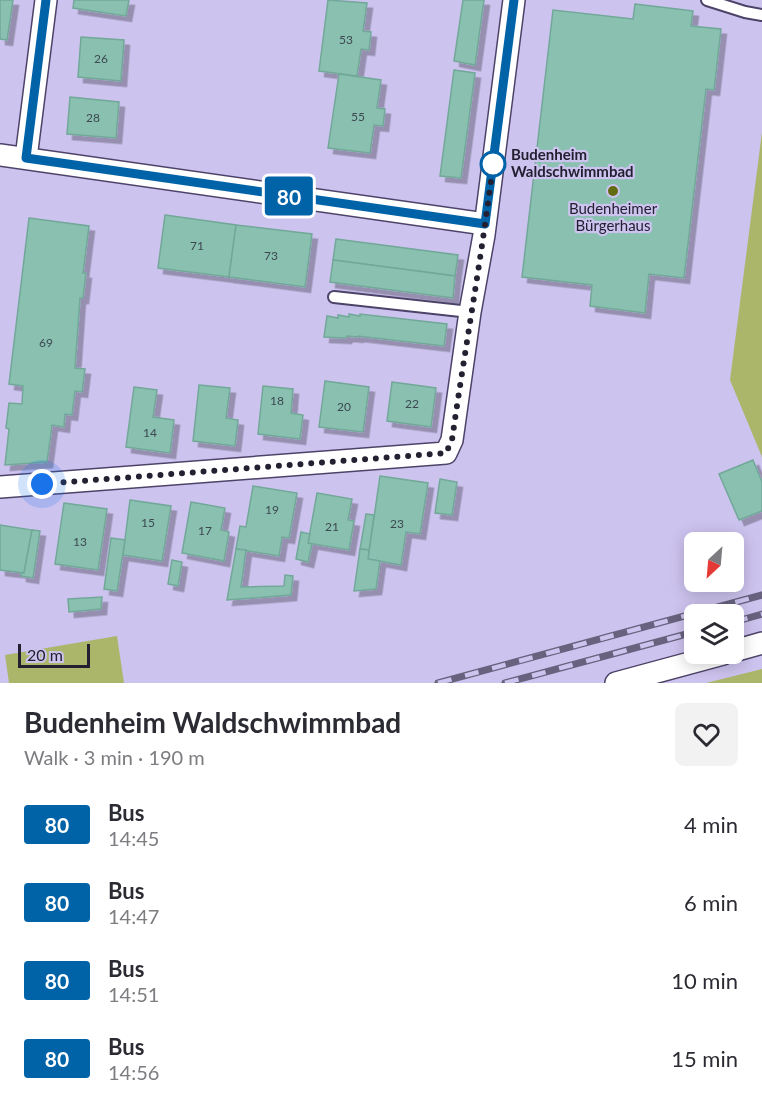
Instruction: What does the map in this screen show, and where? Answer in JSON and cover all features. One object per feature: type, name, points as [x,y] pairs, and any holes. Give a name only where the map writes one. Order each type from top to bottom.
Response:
[{"type":"street","points":[[26,158],[46,0]]},
{"type":"street","points":[[0,487],[446,453],[452,440],[485,224],[514,0]]},
{"type":"street","points":[[0,155],[485,224]]},
{"type":"street","points":[[744,648],[762,644]]},
{"type":"street","points":[[616,683],[686,664]]},
{"type":"lane","points":[[707,0],[762,15]]},
{"type":"lane","points":[[334,297],[470,312]]},
{"type":"green space","points":[[762,132],[762,457],[730,380]]},
{"type":"green space","points":[[117,636],[124,683],[9,683],[5,655]]},
{"type":"green space","points":[[762,669],[762,683],[706,683]]},
{"type":"building","points":[[0,0],[13,0],[7,40],[0,39]]},
{"type":"building","points":[[74,0],[129,0],[126,16],[73,8]]},
{"type":"building","points":[[328,0],[367,3],[363,31],[371,32],[369,50],[361,49],[357,76],[319,71]]},
{"type":"building","points":[[463,0],[484,0],[475,65],[454,61]]},
{"type":"building","name":"Budenheimer Bürgerhaus","points":[[635,4],[693,11],[691,26],[721,29],[714,90],[706,89],[684,278],[649,274],[645,313],[590,306],[592,285],[522,277],[553,10],[633,19]]},
{"type":"building","points":[[81,37],[124,40],[121,81],[78,77]]},
{"type":"building","points":[[454,70],[475,73],[461,178],[440,176]]},
{"type":"building","points":[[339,74],[381,80],[377,108],[385,109],[383,126],[374,125],[370,153],[328,148]]},
{"type":"building","points":[[70,97],[119,102],[116,138],[67,134]]},
{"type":"building","points":[[165,215],[236,225],[229,277],[158,268]]},
{"type":"building","points":[[29,218],[89,226],[83,273],[86,273],[83,298],[80,298],[75,368],[85,369],[82,392],[75,391],[72,415],[65,414],[64,427],[52,425],[47,462],[5,465],[9,403],[22,404],[23,386],[9,384]]},
{"type":"building","points":[[236,225],[312,234],[305,287],[229,277]]},
{"type":"building","points":[[336,239],[458,255],[455,276],[333,260]]},
{"type":"building","points":[[333,260],[455,276],[453,298],[330,282]]},
{"type":"building","points":[[349,314],[447,324],[444,346],[358,336],[324,337],[327,316],[349,317]]},
{"type":"building","points":[[325,381],[369,387],[363,432],[319,427]]},
{"type":"building","points":[[392,382],[436,388],[431,427],[387,421]]},
{"type":"building","points":[[199,385],[230,388],[226,418],[238,420],[235,446],[193,441]]},
{"type":"building","points":[[263,386],[293,389],[291,413],[303,415],[300,439],[258,434]]},
{"type":"building","points":[[134,387],[157,390],[153,417],[174,420],[170,453],[126,447]]},
{"type":"building","points":[[753,460],[762,482],[762,511],[739,520],[719,474]]},
{"type":"building","points":[[380,476],[428,483],[420,534],[406,532],[401,565],[368,559]]},
{"type":"building","points":[[440,479],[457,482],[452,515],[435,513]]},
{"type":"building","points":[[253,486],[297,493],[289,538],[282,537],[279,556],[236,549],[240,526],[246,527]]},
{"type":"building","points":[[317,493],[352,499],[348,520],[354,521],[349,550],[308,543]]},
{"type":"building","points":[[130,500],[171,506],[162,561],[123,555]]},
{"type":"building","points":[[191,502],[225,508],[221,530],[229,532],[224,561],[182,553]]},
{"type":"building","points":[[64,503],[107,509],[98,570],[55,564]]},
{"type":"building","points":[[366,514],[374,515],[369,550],[360,549]]},
{"type":"building","points":[[0,525],[32,530],[24,573],[0,570]]},
{"type":"building","points":[[32,530],[40,531],[33,578],[21,576],[21,573],[24,573]]},
{"type":"building","points":[[301,532],[310,534],[308,543],[312,544],[308,562],[296,559]]},
{"type":"building","points":[[111,538],[125,540],[117,591],[104,589]]},
{"type":"building","points":[[236,549],[246,550],[241,587],[284,586],[285,575],[293,576],[291,595],[227,600]]},
{"type":"building","points":[[360,549],[369,550],[368,559],[380,561],[376,589],[354,591]]},
{"type":"building","points":[[172,560],[182,562],[178,586],[168,584]]},
{"type":"building","points":[[102,597],[101,609],[69,612],[68,599]]},
{"type":"railway","points":[[438,683],[762,595]]},
{"type":"railway","points":[[744,619],[762,614]]},
{"type":"railway","points":[[505,683],[684,635]]},
{"type":"bus line","name":"80","points":[[46,0],[26,158],[485,224],[514,0]]},
{"type":"place","name":"Budenheim Waldschwimmbad","points":[[493,164]]},
{"type":"place","name":"Budenheimer Bürgerhaus","points":[[613,191]]},
{"type":"route","points":[[42,484],[446,453],[452,440],[493,164]]}]
